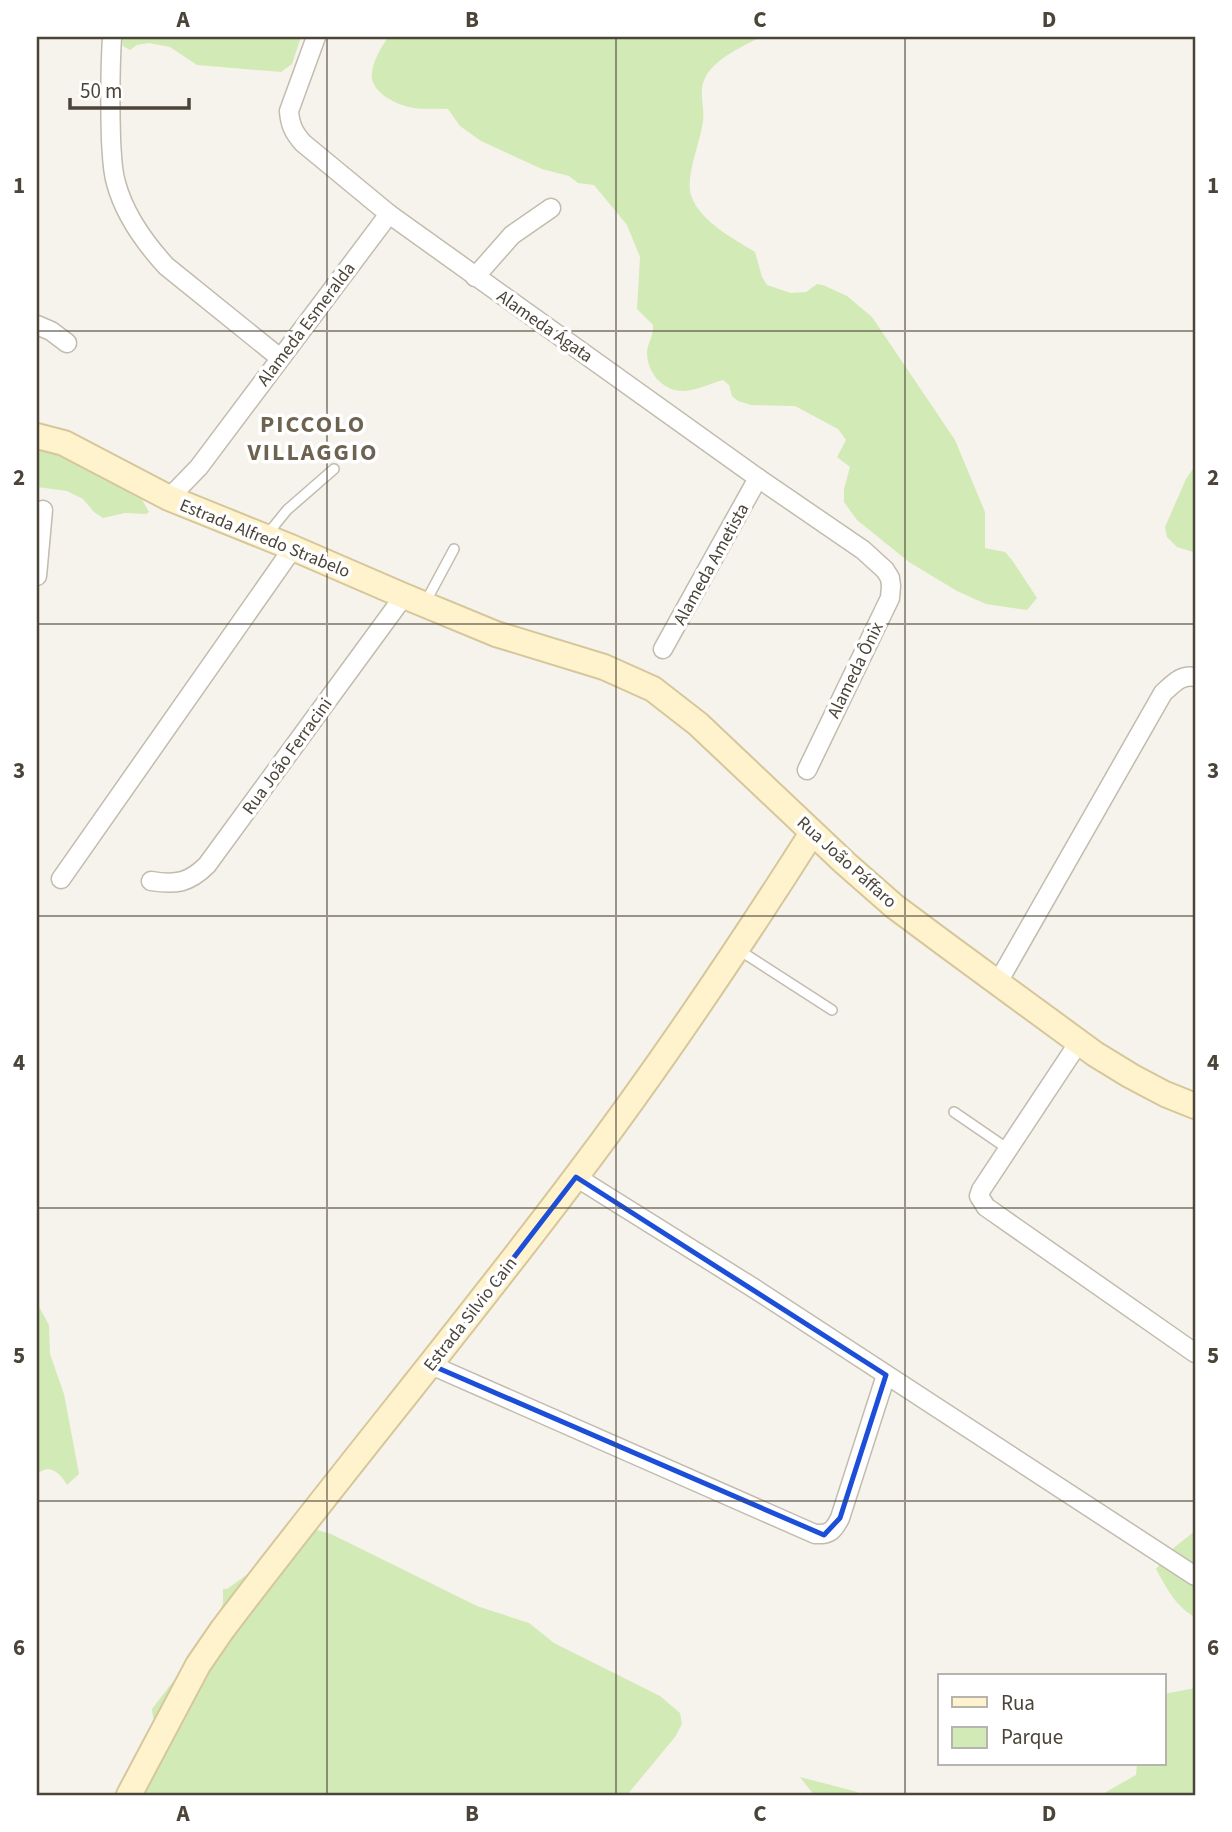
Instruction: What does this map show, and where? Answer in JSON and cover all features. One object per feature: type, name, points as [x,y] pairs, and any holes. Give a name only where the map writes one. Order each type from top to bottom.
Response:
[{"type":"street","points":[[112,37],[112,158],[115,181],[122,202],[141,234],[166,266],[280,358]]},
{"type":"street","name":"Alameda Ágata","points":[[316,37],[289,111],[289,122],[303,144],[389,214],[475,277],[863,550],[885,570]]},
{"type":"street","points":[[475,277],[512,235],[551,208]]},
{"type":"street","name":"Alameda Esmeralda","points":[[169,498],[199,467],[389,214]]},
{"type":"street","points":[[37,325],[67,343]]},
{"type":"street","name":"Estrada Alfredo Strabelo","points":[[37,436],[64,443],[169,498],[496,634]]},
{"type":"street","name":"Alameda Ametista","points":[[663,649],[758,478]]},
{"type":"street","points":[[37,576],[43,510]]},
{"type":"street","points":[[61,879],[293,548]]},
{"type":"street","name":"Alameda Ônix","points":[[807,770],[890,598],[890,578],[885,570]]},
{"type":"street","name":"Rua João Ferracini","points":[[151,881],[180,882],[196,876],[207,865],[414,601]]},
{"type":"street","name":"Rua João Páffaro","points":[[496,634],[604,667],[653,690],[698,724],[812,833],[894,906],[1079,1042],[1131,1076],[1195,1106]]},
{"type":"street","points":[[997,984],[1163,694],[1178,679],[1195,677]]},
{"type":"street","name":"Estrada Silvio Cain","points":[[130,1795],[198,1665],[222,1630],[431,1366],[576,1177],[666,1054],[812,833]]},
{"type":"street","points":[[1079,1042],[979,1196],[986,1207],[1195,1353]]},
{"type":"street","points":[[576,1177],[752,1287],[1195,1576]]},
{"type":"street","points":[[431,1366],[815,1535],[832,1532],[840,1518],[886,1375]]},
{"type":"lane","points":[[265,538],[287,510],[334,469]]},
{"type":"lane","points":[[414,601],[454,549]]},
{"type":"lane","points":[[738,948],[832,1010]]},
{"type":"lane","points":[[954,1112],[1008,1149]]},
{"type":"highlighted area","points":[[576,1177],[886,1375],[840,1518],[824,1535],[431,1365]]},
{"type":"green space","points":[[121,37],[301,37],[292,64],[281,72],[197,65],[170,47],[149,43],[137,45],[130,50],[123,46]]},
{"type":"green space","points":[[388,37],[761,37],[722,59],[705,78],[702,89],[703,121],[690,179],[695,205],[709,221],[755,252],[767,285],[791,293],[806,292],[817,284],[823,285],[847,296],[872,317],[955,440],[985,512],[985,548],[1005,552],[1012,560],[1037,598],[1027,610],[986,604],[957,591],[909,562],[857,520],[844,502],[844,489],[850,467],[837,457],[846,440],[838,429],[795,406],[751,405],[738,401],[723,380],[685,391],[663,385],[653,374],[648,360],[647,352],[653,325],[637,309],[640,257],[627,225],[594,185],[578,183],[569,176],[542,169],[481,141],[460,126],[448,109],[409,107],[383,95],[374,85],[372,72],[376,58]]},
{"type":"green space","points":[[37,429],[124,481],[141,498],[149,512],[125,513],[103,518],[83,499],[67,491],[37,487]]},
{"type":"green space","points":[[1195,466],[1193,552],[1177,547],[1167,537],[1165,527],[1186,479]]},
{"type":"green space","points":[[37,1303],[49,1325],[50,1354],[64,1394],[79,1474],[67,1485],[54,1471],[41,1471],[37,1475]]},
{"type":"green space","points":[[317,1530],[331,1534],[477,1606],[529,1623],[554,1643],[660,1696],[680,1713],[682,1724],[675,1737],[627,1795],[121,1795],[170,1717],[153,1718],[152,1709],[213,1629],[223,1603],[223,1589],[227,1589],[304,1533]]},
{"type":"green space","points":[[1195,1531],[1195,1617],[1177,1602],[1156,1569],[1171,1550]]},
{"type":"green space","points":[[1195,1688],[1195,1795],[1104,1795],[1136,1775],[1137,1766],[1166,1766],[1166,1694]]},
{"type":"green space","points":[[800,1777],[854,1791],[863,1795],[814,1795]]},
{"type":"district","name":"PICCOLO VILLAGGIO","points":[[313,438]]}]
